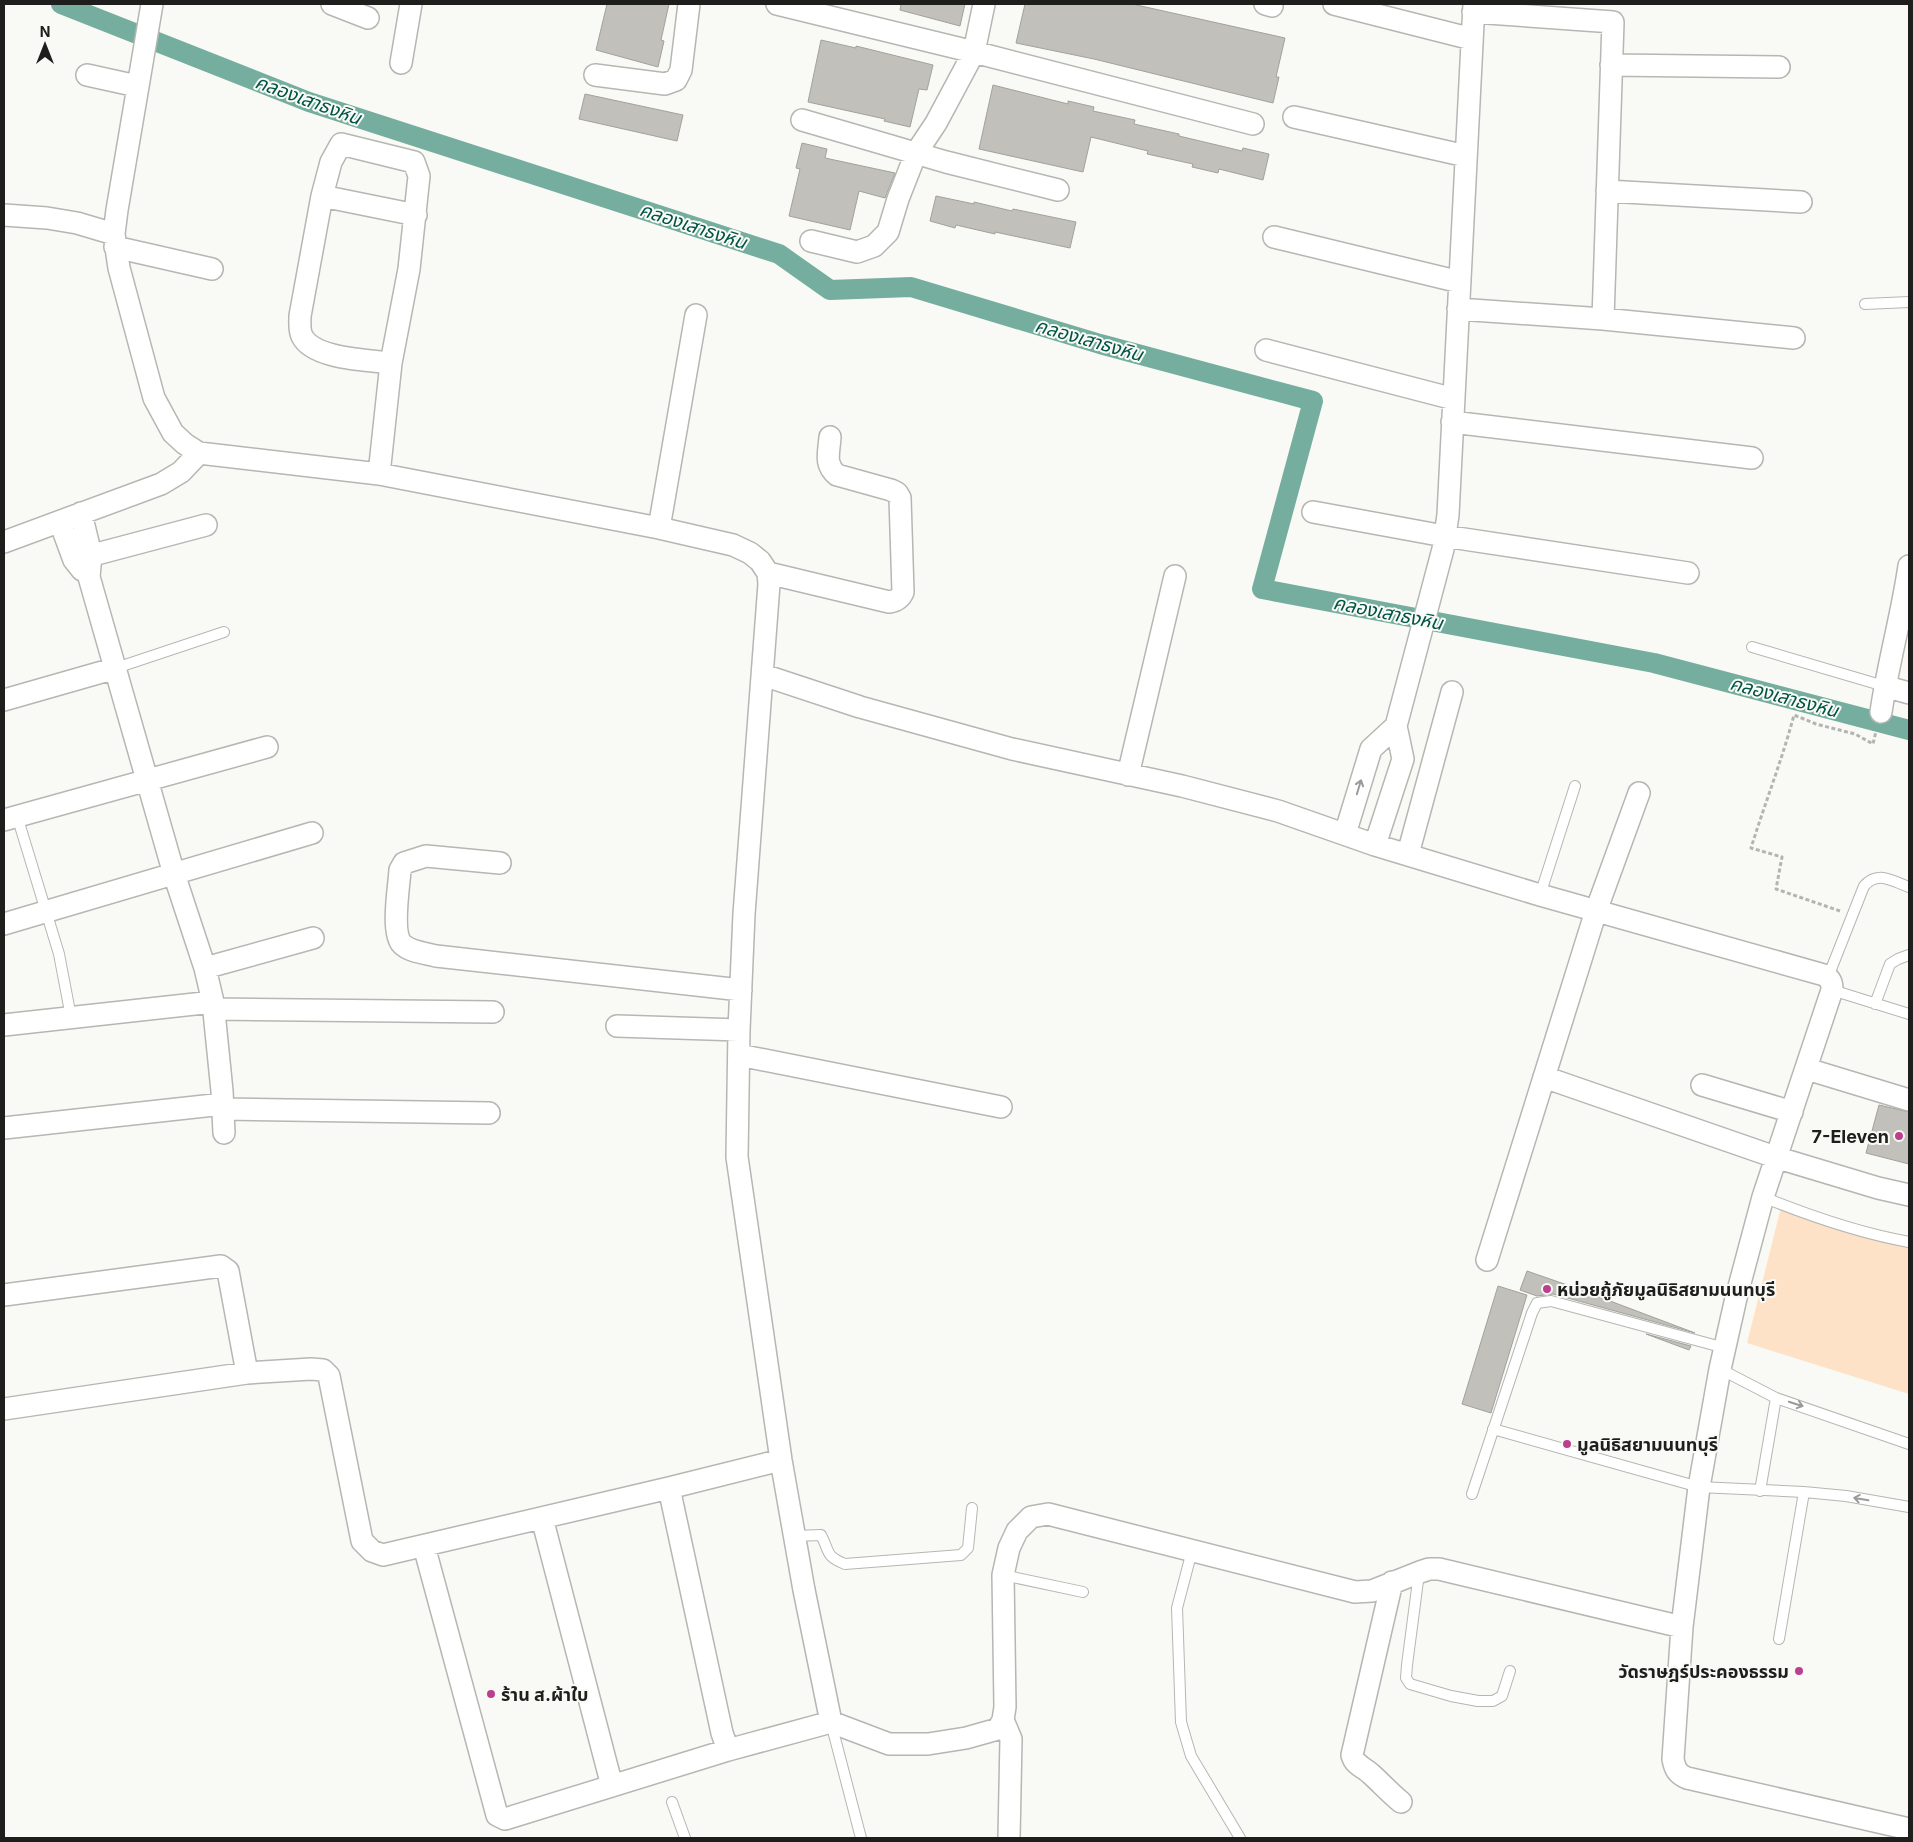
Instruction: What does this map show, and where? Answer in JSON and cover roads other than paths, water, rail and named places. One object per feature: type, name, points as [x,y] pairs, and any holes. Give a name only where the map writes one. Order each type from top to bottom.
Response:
[{"type":"street","points":[[152,4],[137,86],[115,241],[119,268],[154,398],[173,433],[199,453],[378,474],[659,528],[733,545],[750,553],[760,561],[768,574],[764,675],[744,914],[738,1055],[737,1157],[782,1460],[831,1722]]},
{"type":"street","points":[[332,4],[368,18]]},
{"type":"street","points":[[401,63],[411,4]]},
{"type":"street","points":[[595,75],[665,84],[676,80],[681,70],[690,4]]},
{"type":"street","points":[[777,4],[974,52],[1253,124]]},
{"type":"street","points":[[811,241],[857,252],[874,246],[888,232],[916,153],[936,123],[974,52],[984,4]]},
{"type":"street","points":[[1334,4],[1472,39]]},
{"type":"street","points":[[1376,844],[1403,759],[1396,726],[1443,549],[1448,515],[1474,8],[1613,22],[1603,318]]},
{"type":"street","points":[[1611,65],[1779,66]]},
{"type":"street","points":[[86,75],[137,86]]},
{"type":"street","points":[[1294,116],[1466,156]]},
{"type":"street","points":[[802,120],[916,153],[1058,190]]},
{"type":"street","points":[[378,474],[391,363],[409,269],[416,215],[418,176],[414,162],[341,144],[331,162],[322,196],[300,316],[302,338],[326,354],[391,363]]},
{"type":"street","points":[[1607,191],[1801,202]]},
{"type":"street","points":[[322,196],[416,215]]},
{"type":"street","points":[[4,215],[47,218],[77,223],[115,241],[212,269]]},
{"type":"street","points":[[1274,237],[1460,282]]},
{"type":"street","points":[[1458,309],[1603,318],[1794,338]]},
{"type":"street","points":[[659,528],[696,315]]},
{"type":"street","points":[[1266,350],[1454,399]]},
{"type":"street","points":[[1452,422],[1752,458]]},
{"type":"street","points":[[768,574],[889,602],[895,601],[904,592],[900,498],[897,493],[891,490],[837,475],[830,470],[828,463],[830,437]]},
{"type":"street","points":[[4,542],[161,484],[180,472],[199,453]]},
{"type":"street","points":[[1313,512],[1444,536],[1688,573]]},
{"type":"street","points":[[81,514],[83,557],[174,874],[205,968],[214,1006],[224,1133]]},
{"type":"street","points":[[60,522],[83,557]]},
{"type":"street","points":[[83,557],[206,525]]},
{"type":"street","points":[[1880,712],[1884,686],[1904,602],[1909,566]]},
{"type":"street","points":[[1128,775],[1175,576]]},
{"type":"street","points":[[4,700],[116,668]]},
{"type":"street","points":[[764,675],[860,707],[1012,749],[1182,786],[1278,811],[1376,844],[1540,895],[1824,974],[1830,984],[1807,1069],[1775,1157],[1763,1197],[1736,1298],[1723,1358],[1699,1487],[1682,1627],[1673,1759],[1675,1769],[1680,1775],[1700,1782],[1909,1829]]},
{"type":"street","points":[[1884,686],[1909,693]]},
{"type":"street","points":[[1408,854],[1452,692]]},
{"type":"street","points":[[1346,834],[1371,749],[1396,726]]},
{"type":"street","points":[[10,818],[267,747]]},
{"type":"street","points":[[1487,1260],[1596,911],[1639,793]]},
{"type":"street","points":[[4,924],[312,833]]},
{"type":"street","points":[[500,863],[426,856],[404,863],[400,870],[396,922],[398,936],[402,944],[409,949],[436,956],[741,990]]},
{"type":"street","points":[[205,968],[313,938]]},
{"type":"street","points":[[4,1025],[71,1017],[214,1006],[493,1012]]},
{"type":"street","points":[[617,1026],[739,1030]]},
{"type":"street","points":[[738,1055],[1001,1107]]},
{"type":"street","points":[[1807,1069],[1909,1100]]},
{"type":"street","points":[[1544,1078],[1775,1157],[1878,1188],[1909,1195]]},
{"type":"street","points":[[1702,1085],[1792,1112]]},
{"type":"street","points":[[4,1128],[223,1107],[488,1113]]},
{"type":"street","points":[[4,1295],[222,1266],[228,1271],[247,1373]]},
{"type":"street","points":[[4,1409],[247,1373],[323,1370],[329,1376],[362,1540],[372,1551],[383,1555],[782,1460]]},
{"type":"street","points":[[669,1488],[722,1732],[728,1750]]},
{"type":"street","points":[[424,1546],[497,1815],[505,1819],[728,1750],[831,1722],[889,1744],[928,1744],[966,1738],[998,1729],[1003,1720],[1005,1707],[1003,1575],[1009,1548],[1017,1530],[1031,1517],[1048,1514],[1355,1592],[1372,1591],[1429,1569],[1439,1569],[1682,1627]]},
{"type":"street","points":[[542,1518],[612,1786]]},
{"type":"street","points":[[1392,1582],[1352,1755],[1353,1761],[1358,1766],[1370,1773],[1401,1802]]},
{"type":"street","points":[[1003,1720],[1011,1739],[1009,1838]]},
{"type":"lane","points":[[1865,304],[1909,302]]},
{"type":"lane","points":[[116,668],[224,632]]},
{"type":"lane","points":[[1752,647],[1884,686]]},
{"type":"lane","points":[[1540,895],[1575,786]]},
{"type":"lane","points":[[10,818],[46,912],[59,954],[71,1017]]},
{"type":"lane","points":[[1909,887],[1880,877],[1870,879],[1864,886],[1830,984],[1875,1004],[1909,1014]]},
{"type":"lane","points":[[1875,1004],[1890,964],[1898,959],[1909,956]]},
{"type":"lane","points":[[1763,1197],[1813,1217],[1909,1242]]},
{"type":"lane","points":[[1472,1494],[1532,1313],[1537,1303],[1551,1301],[1723,1358],[1776,1398],[1909,1444]]},
{"type":"lane","points":[[1760,1490],[1776,1398]]},
{"type":"lane","points":[[1493,1429],[1699,1487],[1804,1492],[1846,1496],[1909,1507]]},
{"type":"lane","points":[[1779,1639],[1804,1492]]},
{"type":"lane","points":[[795,1536],[822,1535],[828,1554],[834,1560],[846,1564],[961,1555],[968,1548],[972,1508]]},
{"type":"lane","points":[[1192,1550],[1178,1608],[1181,1722],[1191,1756],[1240,1838]]},
{"type":"lane","points":[[1420,1572],[1407,1665],[1406,1678],[1410,1684],[1451,1696],[1493,1701],[1502,1696],[1510,1671]]},
{"type":"lane","points":[[1003,1575],[1083,1592]]},
{"type":"lane","points":[[831,1722],[861,1838]]},
{"type":"lane","points":[[672,1802],[685,1838]]},
{"type":"waterway","name":"คลองเสาธงหิน","points":[[61,4],[309,102],[779,254],[830,290],[911,287],[1100,344],[1313,401],[1262,589],[1654,663],[1909,730]]},
{"type":"place","name":"7-Eleven","points":[[1899,1136]]},
{"type":"place","name":"หน่วยกู้ภัยมูลนิธิสยามนนทบุรี","points":[[1547,1289]]},
{"type":"place","name":"มูลนิธิสยามนนทบุรี","points":[[1567,1444]]},
{"type":"place","name":"วัดราษฎร์ประคองธรรม","points":[[1799,1671]]},
{"type":"place","name":"ร้าน ส.ผ้าใบ","points":[[491,1694]]}]
